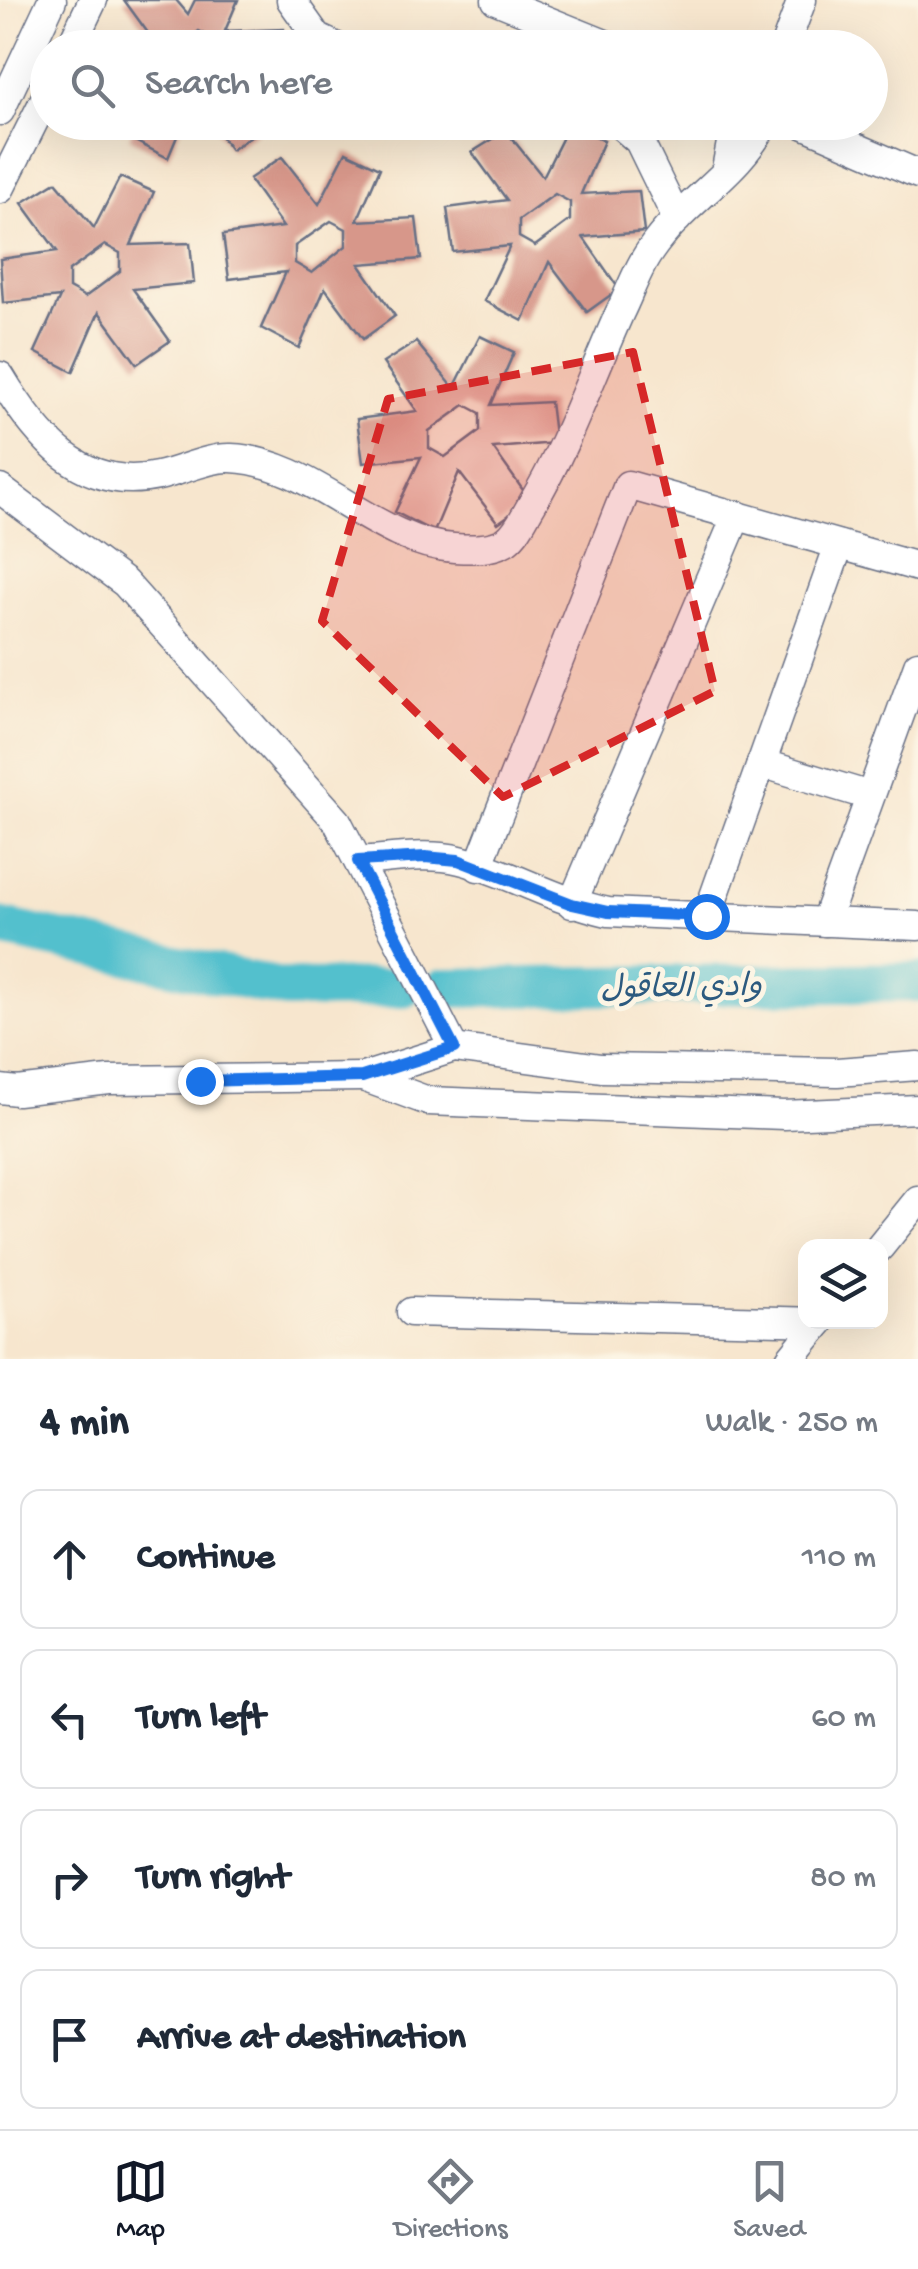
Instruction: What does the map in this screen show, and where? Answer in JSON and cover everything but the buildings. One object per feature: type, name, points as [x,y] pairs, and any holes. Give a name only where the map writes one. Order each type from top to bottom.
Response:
[{"type":"street","points":[[38,30],[52,0]]},
{"type":"street","points":[[79,30],[94,0]]},
{"type":"street","points":[[291,0],[312,30]]},
{"type":"street","points":[[496,0],[570,30]]},
{"type":"street","points":[[791,30],[802,0]]},
{"type":"street","points":[[0,111],[30,47]]},
{"type":"street","points":[[0,189],[30,129]]},
{"type":"street","points":[[638,140],[677,219]]},
{"type":"street","points":[[726,169],[731,140]]},
{"type":"street","points":[[0,376],[26,419],[57,451],[88,472],[110,479],[148,478],[226,458],[246,459],[297,478],[425,543],[480,549],[503,543],[516,531],[550,473],[647,254],[756,140]]},
{"type":"street","points":[[840,140],[918,174]]},
{"type":"street","points":[[478,867],[628,484],[918,568]]},
{"type":"street","points":[[0,489],[126,583],[338,821],[454,1048]]},
{"type":"street","points":[[572,904],[736,515]]},
{"type":"street","points":[[706,916],[840,545]]},
{"type":"street","points":[[825,922],[918,665]]},
{"type":"street","points":[[762,763],[870,796]]},
{"type":"street","points":[[358,861],[425,857],[478,867],[572,904],[608,912],[918,926]]},
{"type":"street","points":[[0,1089],[16,1091],[109,1080],[362,1077],[454,1048],[600,1068],[838,1072],[918,1066]]},
{"type":"street","points":[[362,1077],[428,1101],[784,1115],[918,1109]]},
{"type":"street","points":[[886,1239],[918,1200]]},
{"type":"street","points":[[410,1312],[798,1321]]},
{"type":"street","points":[[790,1359],[814,1329]]},
{"type":"highlighted area","points":[[633,352],[715,691],[503,797],[322,621],[388,399]]},
{"type":"waterway","name":"وادي العاقول","points":[[0,927],[286,989],[403,988]]},
{"type":"waterway","name":"وادي العاقول","points":[[444,988],[918,982]]},
{"type":"route","points":[[200,1081],[362,1077],[454,1048],[358,861],[425,857],[458,860],[572,904],[608,912],[706,916]]}]
